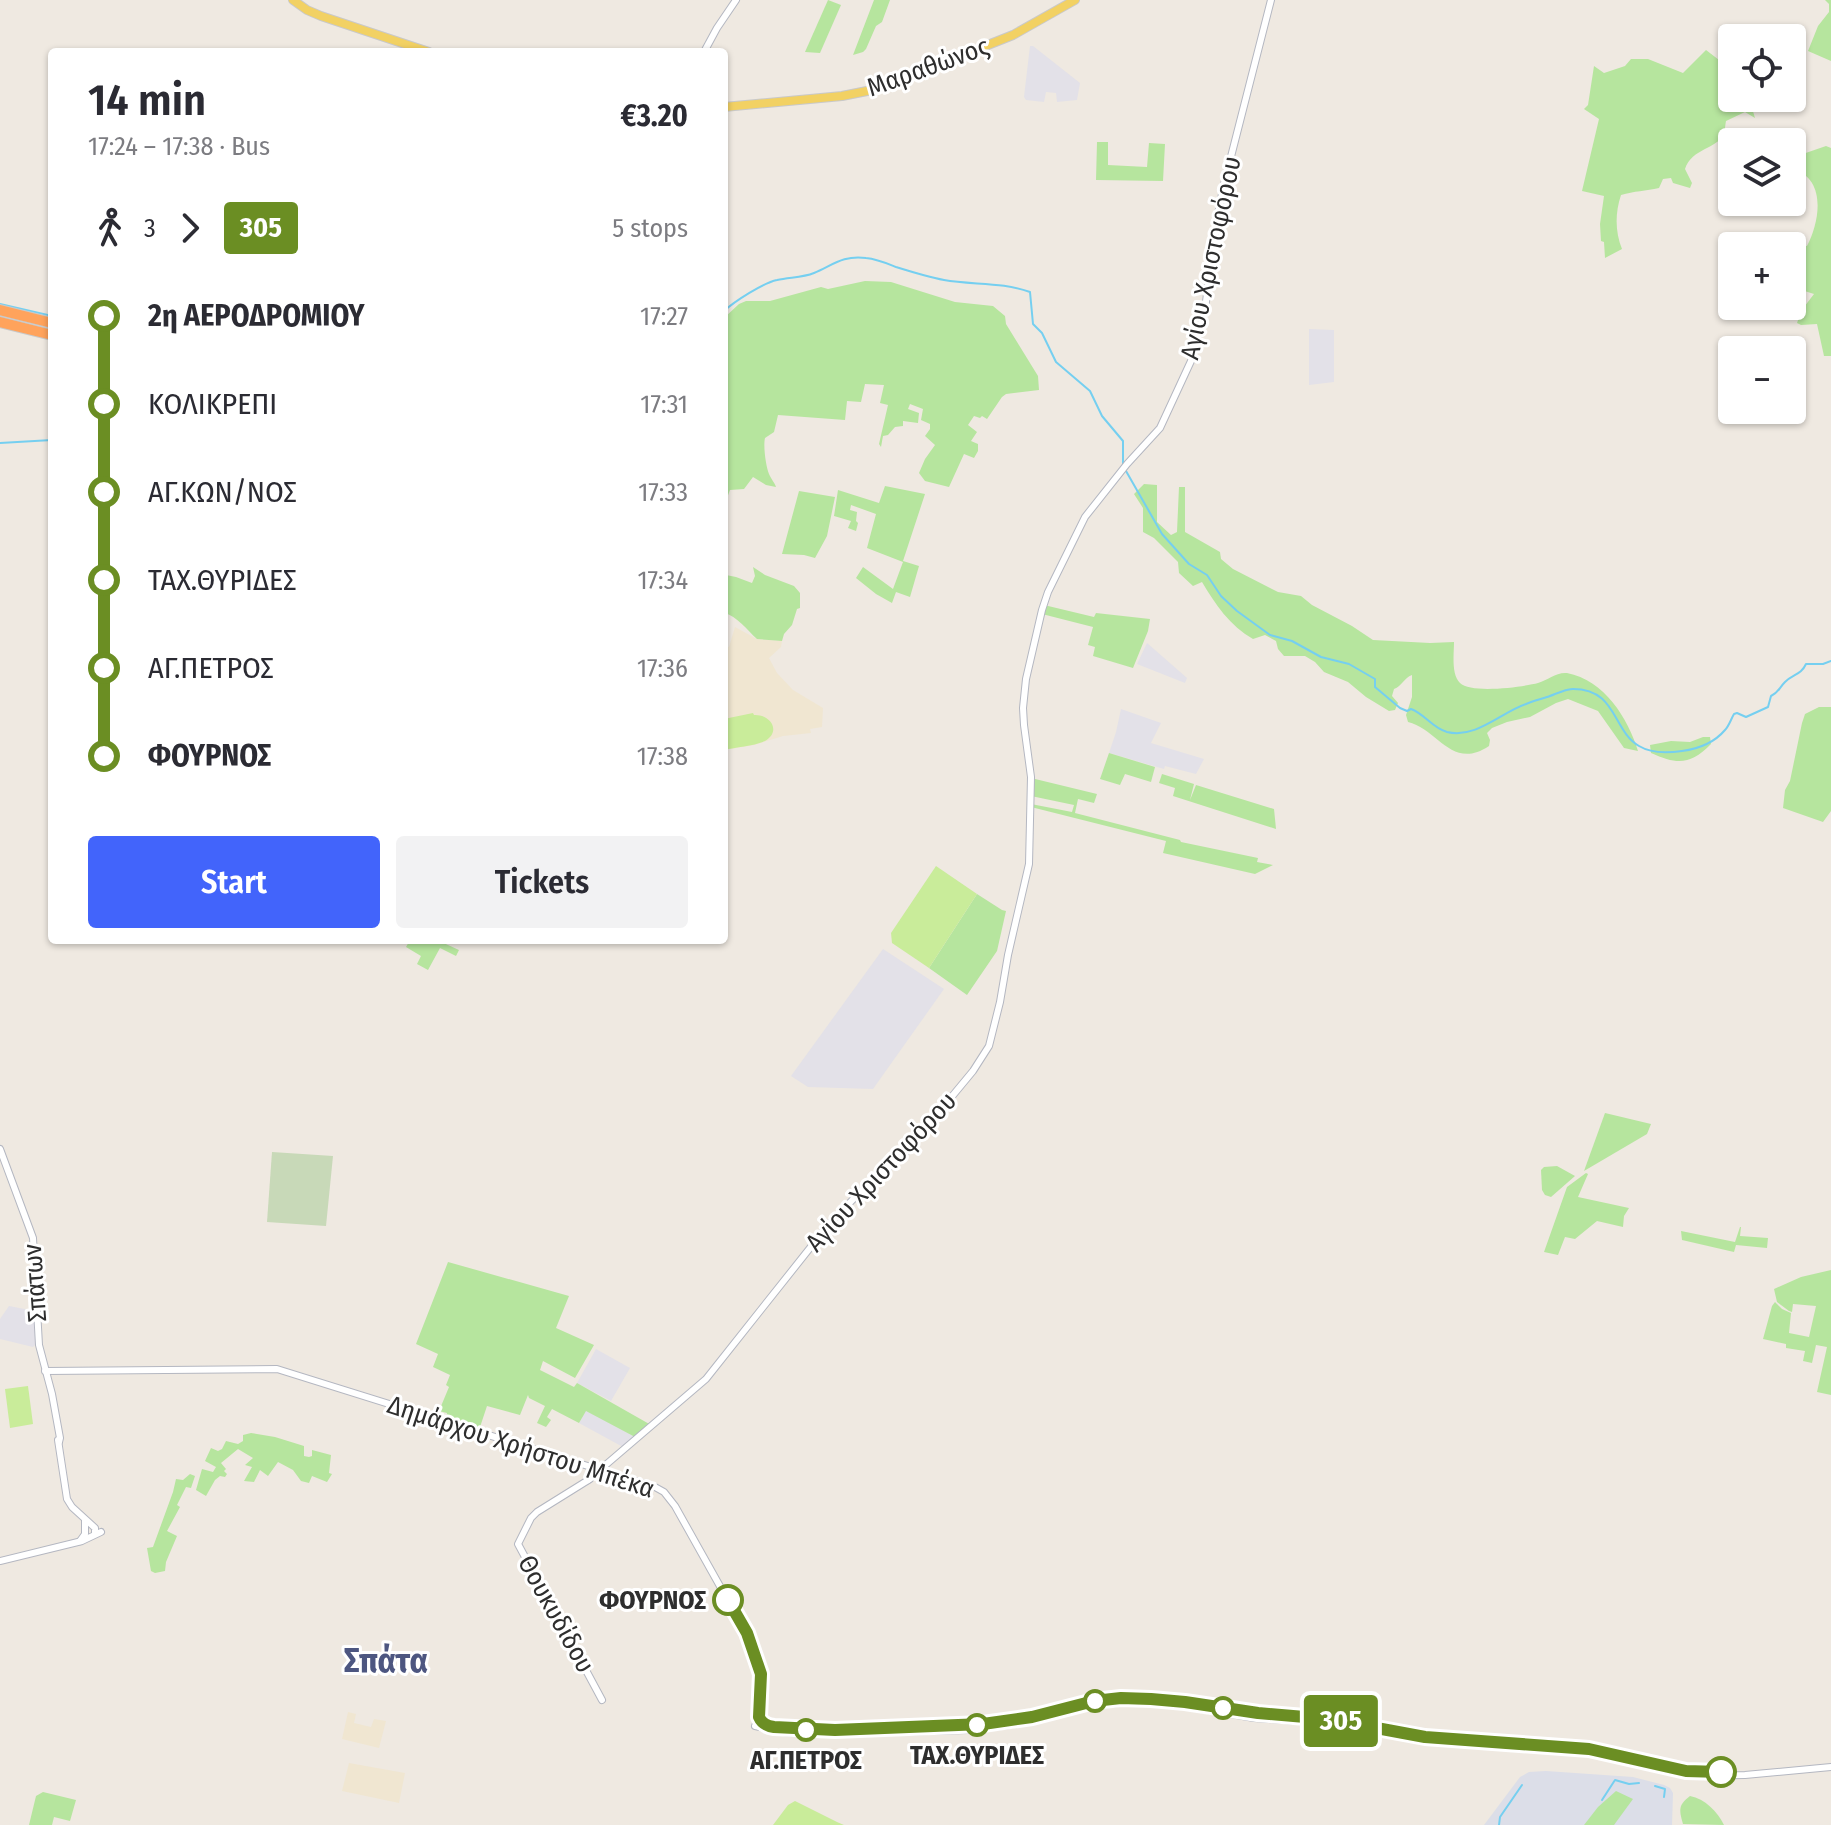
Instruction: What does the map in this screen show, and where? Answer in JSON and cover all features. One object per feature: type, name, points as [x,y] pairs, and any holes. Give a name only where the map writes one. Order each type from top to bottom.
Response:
[{"type":"highway","points":[[0,310],[48,322]]},
{"type":"highway","points":[[0,322],[48,334]]},
{"type":"main road","points":[[290,0],[317,20],[405,48]]},
{"type":"main road","points":[[290,0],[321,16],[417,48]]},
{"type":"main road","points":[[706,48],[736,0]]},
{"type":"main road","name":"Μαραθώνος","points":[[728,105],[848,92],[876,86],[1012,33],[1069,0]]},
{"type":"main road","name":"Μαραθώνος","points":[[728,105],[848,95],[877,89],[1013,35],[1075,0]]},
{"type":"main road","name":"Αγίου Χριστοφόρου","points":[[599,1470],[706,1379],[829,1224],[870,1182],[901,1158],[984,1056],[994,1031],[1029,864],[1031,777],[1023,708],[1026,679],[1042,610],[1085,517],[1160,428],[1194,354],[1207,303],[1222,193],[1271,0]]},
{"type":"main road","name":"Σπάτων","points":[[0,1149],[33,1238],[39,1345],[60,1438],[67,1499],[91,1528],[80,1541],[0,1561]]},
{"type":"main road","name":"Δημάρχου Χρήστου Μπέκα","points":[[46,1372],[275,1368],[653,1489],[666,1498],[672,1507],[746,1639],[759,1678],[757,1722]]},
{"type":"main road","name":"Δημάρχου Χρήστου Μπέκα","points":[[46,1372],[276,1371],[599,1470]]},
{"type":"main road","points":[[585,1467],[587,1478],[599,1470]]},
{"type":"main road","name":"Θουκυδίδου","points":[[587,1478],[533,1515],[519,1539],[519,1546],[602,1700]]},
{"type":"main road","points":[[757,1722],[793,1729],[835,1730],[983,1724],[1032,1717],[1094,1701],[1121,1698],[1171,1700],[1258,1713],[1328,1719],[1425,1737],[1603,1751],[1694,1772],[1831,1765]]},
{"type":"main road","points":[[757,1722],[783,1732],[813,1734],[955,1730],[1009,1725],[1111,1702],[1173,1704],[1254,1718],[1326,1723],[1420,1740],[1593,1753],[1703,1776],[1745,1775],[1831,1765]]},
{"type":"main road","points":[[955,1730],[964,1737]]},
{"type":"main road","points":[[1497,1746],[1505,1753]]},
{"type":"shaded area","points":[[1030,46],[1080,83],[1077,100],[1057,102],[1056,93],[1046,92],[1044,102],[1026,100]]},
{"type":"shaded area","points":[[1309,329],[1334,330],[1334,382],[1309,385]]},
{"type":"shaded area","points":[[735,627],[757,639],[782,641],[781,647],[769,658],[777,673],[793,690],[823,708],[822,727],[810,729],[811,733],[783,736],[728,749],[729,647]]},
{"type":"shaded area","points":[[1147,643],[1187,678],[1185,683],[1137,664]]},
{"type":"shaded area","points":[[1121,709],[1161,723],[1151,743],[1204,759],[1196,774],[1165,766],[1164,769],[1109,753]]},
{"type":"shaded area","points":[[883,949],[944,989],[873,1089],[808,1087],[791,1076]]},
{"type":"shaded area","points":[[9,1306],[35,1311],[36,1344],[33,1347],[0,1339],[0,1319]]},
{"type":"shaded area","points":[[596,1349],[630,1368],[611,1401],[577,1383]]},
{"type":"shaded area","points":[[586,1410],[635,1437],[623,1447],[579,1423]]},
{"type":"shaded area","points":[[348,1712],[356,1714],[354,1723],[371,1727],[374,1719],[386,1721],[379,1748],[342,1739]]},
{"type":"shaded area","points":[[349,1763],[405,1773],[399,1803],[342,1791]]},
{"type":"shaded area","points":[[1529,1772],[1633,1777],[1664,1785],[1673,1793],[1672,1825],[1484,1825],[1520,1777]]},
{"type":"green space","points":[[828,0],[841,5],[820,53],[805,52]]},
{"type":"green space","points":[[874,0],[890,0],[882,22],[876,26],[866,49],[853,55]]},
{"type":"green space","points":[[1825,0],[1831,0],[1831,61],[1808,51],[1818,26],[1829,12],[1829,4]]},
{"type":"green space","points":[[1706,50],[1718,59],[1718,112],[1745,112],[1726,121],[1725,128],[1718,128],[1718,141],[1688,162],[1685,169],[1692,183],[1690,188],[1673,183],[1671,178],[1663,179],[1659,188],[1621,195],[1617,222],[1622,249],[1605,258],[1600,224],[1604,196],[1582,191],[1599,119],[1584,109],[1588,105],[1594,66],[1604,73],[1625,66],[1631,59],[1648,59],[1683,73]]},
{"type":"green space","points":[[1097,142],[1108,142],[1108,165],[1147,167],[1149,143],[1165,144],[1163,181],[1096,180]]},
{"type":"green space","points":[[1826,146],[1831,148],[1831,356],[1824,356],[1817,324],[1797,323],[1798,320],[1806,320],[1806,304],[1814,294],[1806,291],[1806,246],[1812,236],[1818,202],[1816,191],[1806,177],[1806,153]]},
{"type":"green space","points":[[865,281],[891,282],[955,302],[993,306],[1005,316],[1006,324],[1038,376],[1039,390],[1006,394],[987,419],[974,416],[968,425],[977,432],[971,441],[978,444],[978,451],[974,458],[964,454],[949,487],[925,481],[919,473],[935,445],[925,436],[930,424],[921,420],[923,409],[910,404],[908,409],[919,413],[918,423],[903,421],[903,426],[895,427],[883,436],[881,447],[879,444],[888,405],[880,403],[884,385],[865,384],[861,402],[847,401],[845,420],[778,415],[774,432],[764,442],[768,471],[776,487],[753,477],[744,489],[730,490],[728,495],[728,314],[746,301],[770,301],[821,287],[828,289]]},
{"type":"green space","points":[[1144,484],[1157,485],[1157,522],[1171,535],[1177,532],[1179,487],[1185,487],[1185,532],[1220,552],[1221,559],[1233,569],[1278,592],[1301,596],[1373,640],[1454,642],[1455,674],[1466,686],[1498,689],[1538,683],[1563,673],[1580,677],[1613,702],[1628,726],[1638,751],[1624,748],[1598,711],[1568,699],[1530,717],[1492,728],[1487,733],[1489,746],[1476,752],[1465,754],[1455,751],[1408,722],[1406,715],[1412,697],[1412,675],[1394,689],[1392,696],[1398,703],[1395,710],[1389,711],[1348,682],[1324,672],[1305,656],[1284,656],[1276,641],[1265,635],[1253,639],[1237,628],[1202,582],[1193,586],[1179,573],[1178,562],[1154,538],[1143,532],[1143,508],[1134,494]]},
{"type":"green space","points":[[885,486],[925,494],[903,561],[919,566],[910,597],[896,592],[892,603],[856,578],[863,567],[893,589],[903,562],[867,548],[876,514],[851,505],[850,510],[857,512],[856,531],[848,528],[851,521],[834,516],[838,490],[879,503]]},
{"type":"green space","points":[[799,491],[835,497],[827,536],[815,558],[782,554]]},
{"type":"green space","points":[[753,567],[794,586],[800,593],[800,608],[782,641],[757,639],[728,615],[728,575],[752,583],[755,576]]},
{"type":"green space","points":[[1044,605],[1094,617],[1096,613],[1150,619],[1133,668],[1093,656],[1095,647],[1088,645],[1093,627],[1042,614]]},
{"type":"green space","points":[[1819,707],[1831,707],[1831,811],[1823,822],[1783,808],[1805,714]]},
{"type":"green space","points":[[753,713],[760,715],[772,724],[773,733],[761,743],[728,749],[728,718]]},
{"type":"green space","points":[[1710,737],[1711,744],[1690,759],[1669,760],[1651,753],[1650,745],[1671,741],[1690,742]]},
{"type":"green space","points":[[1109,753],[1155,767],[1151,782],[1125,774],[1120,785],[1100,779]]},
{"type":"green space","points":[[1162,774],[1194,784],[1190,800],[1196,785],[1274,809],[1276,829],[1173,796],[1175,788],[1159,783]]},
{"type":"green space","points":[[1031,778],[1097,794],[1094,803],[1078,799],[1075,813],[1181,842],[1258,858],[1257,862],[1273,865],[1255,874],[1163,853],[1166,841],[1031,807],[1031,804],[1072,812],[1074,805],[1031,796]]},
{"type":"green space","points":[[936,866],[977,894],[929,968],[892,943],[891,933]]},
{"type":"green space","points":[[977,894],[1006,911],[997,951],[967,995],[929,968]]},
{"type":"green space","points":[[408,944],[446,944],[459,950],[456,956],[440,948],[428,970],[417,964],[421,956],[406,947]]},
{"type":"green space","points":[[1605,1113],[1651,1124],[1647,1134],[1584,1171]]},
{"type":"green space","points":[[272,1152],[333,1156],[326,1226],[267,1222]]},
{"type":"green space","points":[[1557,1166],[1575,1176],[1551,1197],[1542,1190],[1541,1170]]},
{"type":"green space","points":[[1586,1173],[1578,1197],[1629,1208],[1623,1227],[1597,1221],[1575,1239],[1565,1237],[1558,1255],[1544,1252],[1567,1187]]},
{"type":"green space","points":[[1740,1227],[1740,1236],[1768,1238],[1767,1248],[1736,1245],[1734,1252],[1682,1240],[1681,1231],[1735,1242]]},
{"type":"green space","points":[[448,1262],[569,1296],[556,1328],[594,1345],[575,1378],[543,1361],[540,1370],[574,1387],[577,1383],[651,1425],[635,1437],[586,1411],[579,1423],[552,1409],[547,1417],[551,1420],[546,1427],[537,1423],[545,1406],[528,1395],[520,1415],[487,1406],[479,1430],[446,1418],[447,1413],[439,1411],[449,1387],[446,1385],[450,1375],[433,1367],[438,1354],[416,1344]]},
{"type":"green space","points":[[1831,1270],[1831,1395],[1817,1392],[1827,1347],[1816,1345],[1812,1363],[1803,1361],[1805,1351],[1763,1339],[1775,1302],[1791,1313],[1789,1333],[1809,1337],[1816,1306],[1793,1304],[1792,1312],[1789,1311],[1777,1302],[1774,1289],[1801,1277]]},
{"type":"green space","points":[[28,1386],[33,1424],[10,1428],[5,1389]]},
{"type":"green space","points":[[251,1433],[304,1446],[304,1456],[312,1456],[312,1450],[331,1455],[329,1473],[332,1474],[327,1482],[312,1476],[309,1483],[301,1481],[293,1470],[278,1462],[268,1476],[260,1470],[254,1482],[244,1481],[252,1467],[245,1465],[253,1458],[238,1449],[221,1463],[227,1474],[215,1480],[206,1496],[196,1490],[202,1469],[213,1472],[216,1467],[205,1461],[211,1448],[218,1451],[226,1441],[238,1444],[243,1441],[243,1435]]},
{"type":"green space","points":[[190,1474],[195,1476],[191,1488],[186,1487],[177,1505],[180,1507],[167,1531],[177,1536],[165,1571],[155,1573],[151,1571],[147,1548],[153,1547],[176,1479],[183,1480]]},
{"type":"green space","points":[[1616,1791],[1633,1799],[1614,1825],[1584,1825],[1598,1807]]},
{"type":"green space","points":[[43,1792],[76,1800],[70,1821],[54,1817],[52,1825],[29,1825],[36,1796]]},
{"type":"green space","points":[[1690,1796],[1710,1806],[1724,1825],[1683,1824],[1680,1808]]},
{"type":"green space","points":[[795,1801],[844,1825],[773,1825],[788,1805]]},
{"type":"waterway","points":[[728,308],[771,282],[809,275],[838,261],[858,257],[944,280],[1030,292],[1033,324],[1042,333],[1056,362],[1090,391],[1102,416],[1123,441],[1123,465]]},
{"type":"waterway","points":[[0,304],[48,315]]},
{"type":"waterway","points":[[0,443],[48,440]]},
{"type":"waterway","points":[[1126,471],[1162,534],[1189,564],[1207,575],[1221,596],[1237,611],[1270,635],[1292,641],[1321,657],[1349,664],[1375,679],[1375,687],[1400,708],[1416,711],[1447,732],[1478,729],[1516,708],[1573,689],[1598,696],[1630,739],[1639,746],[1660,752],[1688,750],[1716,738],[1734,714],[1746,717],[1768,707],[1771,696],[1806,664],[1831,661]]},
{"type":"waterway","points":[[1602,1800],[1615,1780],[1639,1783]]},
{"type":"waterway","points":[[1499,1825],[1500,1817],[1522,1785]]},
{"type":"waterway","points":[[1655,1786],[1665,1789],[1664,1797]]},
{"type":"bus line","name":"305","points":[[728,1600],[747,1633],[761,1674],[759,1717],[768,1726],[835,1730],[983,1724],[1032,1717],[1094,1701],[1151,1699],[1328,1719],[1425,1737],[1589,1749],[1686,1771],[1721,1772]]},
{"type":"place","name":"ΦΟΥΡΝΟΣ","points":[[728,1600]]},
{"type":"place","name":"ΤΑΧ.ΘΥΡΙΔΕΣ","points":[[977,1725]]},
{"type":"place","name":"ΑΓ.ΠΕΤΡΟΣ","points":[[806,1730]]},
{"type":"district","name":"Σπάτα","points":[[386,1660]]}]
